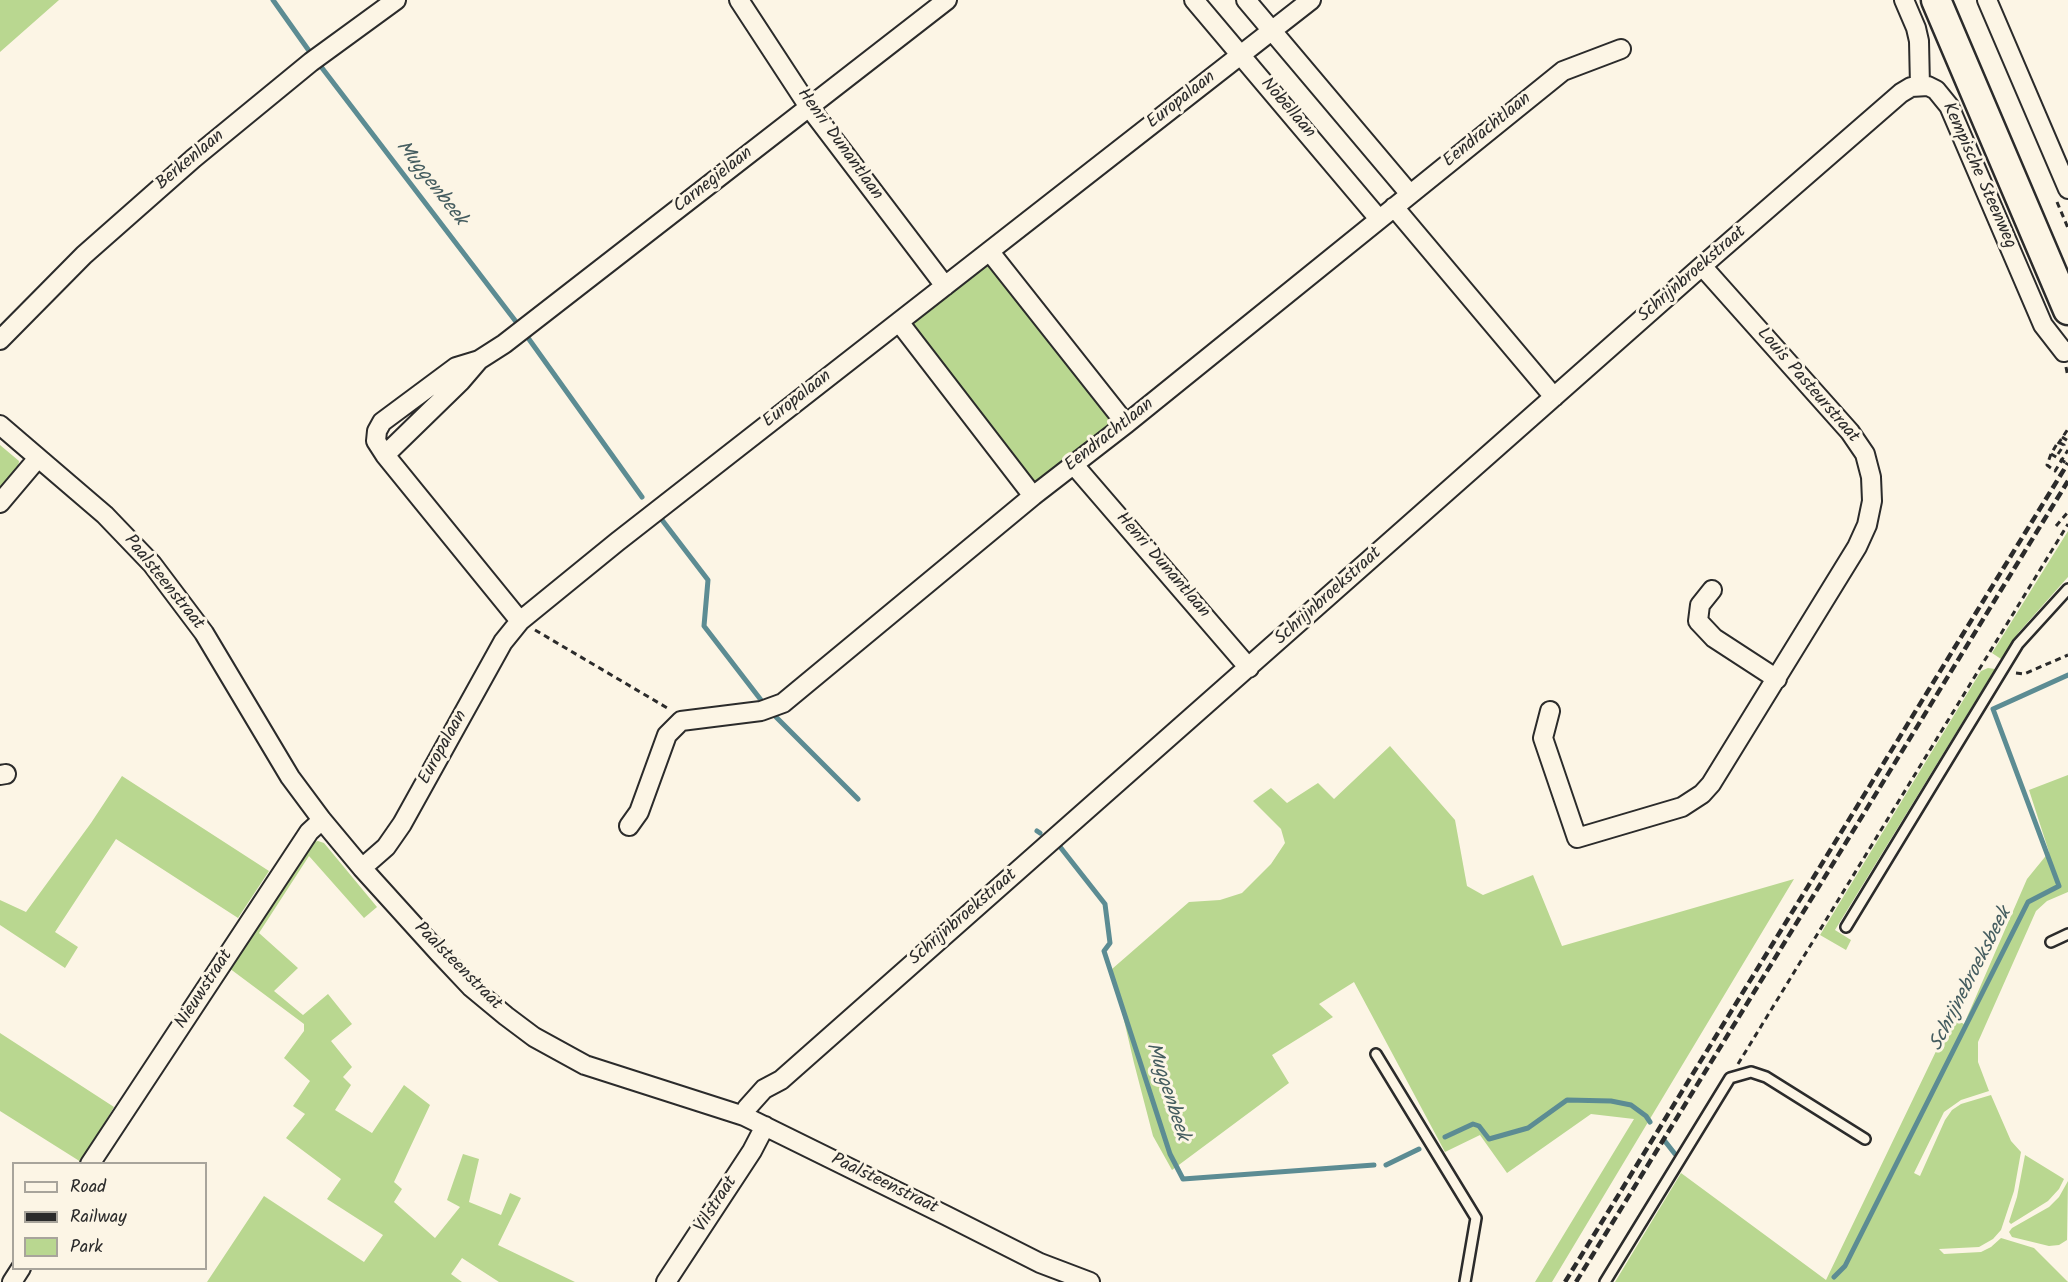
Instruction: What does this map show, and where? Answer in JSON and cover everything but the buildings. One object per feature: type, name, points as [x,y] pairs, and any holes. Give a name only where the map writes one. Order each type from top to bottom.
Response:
[{"type":"main road","name":"Kempische Steenweg","points":[[1935,0],[2053,221],[2068,310]]},
{"type":"main road","name":"Kempische Steenweg","points":[[1956,0],[2053,221],[2068,261]]},
{"type":"street","name":"Berkenlaan","points":[[0,340],[84,255],[194,158],[311,62],[396,0]]},
{"type":"street","name":"Henri Dunantlaan","points":[[739,0],[809,107],[945,286]]},
{"type":"street","name":"Carnegielaan","points":[[520,621],[385,455],[376,441],[377,431],[382,422],[456,367],[479,360],[504,344],[947,0]]},
{"type":"street","name":"Nobellaan","points":[[1194,0],[1379,219]]},
{"type":"street","points":[[1246,0],[1410,193]]},
{"type":"street","name":"Europalaan","points":[[362,868],[386,847],[402,824],[503,642],[520,621],[617,542],[1311,0]]},
{"type":"street","points":[[1904,0],[1919,40],[1920,86]]},
{"type":"street","points":[[1987,0],[2068,189]]},
{"type":"street","name":"Eendrachtlaan","points":[[681,721],[761,711],[783,703],[1034,496],[1563,71],[1621,49]]},
{"type":"street","name":"Schrijnbroekstraat","points":[[744,1116],[747,1108],[764,1089],[781,1080],[1702,266],[1901,93],[1911,87],[1920,86]]},
{"type":"street","name":"Kempische Steenweg","points":[[1920,86],[1928,86],[1936,90],[1949,106],[2043,325],[2064,352],[2068,351]]},
{"type":"street","points":[[1394,207],[1554,397]]},
{"type":"street","points":[[990,252],[1126,424]]},
{"type":"street","name":"Louis Pasteurstraat","points":[[1550,711],[1543,738],[1577,838],[1682,807],[1702,794],[1711,784],[1857,547],[1867,525],[1872,501],[1871,477],[1865,454],[1850,432],[1702,266]]},
{"type":"street","points":[[899,322],[1034,496]]},
{"type":"street","name":"Carnegielaan","points":[[385,455],[461,381],[479,360]]},
{"type":"street","name":"Paalsteenstraat","points":[[0,425],[105,515],[152,564],[204,633],[290,777],[322,820],[362,868],[471,987],[534,1037],[585,1065],[744,1116],[1040,1263],[1090,1282]]},
{"type":"street","points":[[0,503],[38,458]]},
{"type":"street","name":"Henri Dunantlaan","points":[[1074,465],[1249,668]]},
{"type":"street","points":[[1712,590],[1700,604],[1698,621],[1714,638],[1777,679]]},
{"type":"street","points":[[629,826],[639,812],[668,735],[681,721]]},
{"type":"street","name":"Nieuwstraat","points":[[91,1162],[309,832],[322,820]]},
{"type":"street","name":"Vilstraat","points":[[666,1282],[752,1151],[765,1126]]},
{"type":"lane","points":[[1846,927],[2004,668],[2027,633],[2068,589]]},
{"type":"lane","points":[[2051,942],[2068,934]]},
{"type":"lane","points":[[1376,1054],[1476,1218],[1465,1282]]},
{"type":"lane","points":[[1605,1282],[1730,1078],[1751,1072],[1766,1077],[1864,1139]]},
{"type":"path","points":[[2068,429],[2062,437],[2060,441],[2057,446],[2054,451],[2058,454],[2064,445],[2058,442],[2050,453],[2047,465],[2055,471],[2068,450]]},
{"type":"path","points":[[2062,437],[2068,441]]},
{"type":"path","points":[[2050,453],[2068,464]]},
{"type":"path","points":[[2056,526],[2068,512]]},
{"type":"path","points":[[1730,1078],[2068,524]]},
{"type":"path","points":[[520,621],[666,706],[681,721]]},
{"type":"path","points":[[1986,656],[2010,672],[2024,674],[2068,655]]},
{"type":"green space","points":[[0,0],[59,0],[0,52]]},
{"type":"green space","points":[[988,264],[1116,423],[1036,486],[910,322]]},
{"type":"green space","points":[[0,445],[19,461],[18,468],[0,489]]},
{"type":"green space","points":[[2068,531],[2068,577],[2019,632],[2001,659],[1992,653]]},
{"type":"green space","points":[[1988,668],[1995,669],[1835,930],[1851,940],[1846,950],[1820,935],[1981,671]]},
{"type":"green space","points":[[1390,746],[1455,820],[1467,886],[1483,895],[1533,875],[1562,946],[1794,879],[1552,1282],[1535,1282],[1634,1119],[1591,1114],[1507,1173],[1480,1135],[1445,1152],[1354,982],[1319,1004],[1333,1017],[1272,1055],[1289,1083],[1172,1170],[1153,1136],[1112,969],[1189,902],[1220,900],[1242,893],[1271,864],[1285,843],[1281,829],[1253,801],[1271,788],[1287,803],[1318,783],[1334,799]]},
{"type":"green space","points":[[2068,775],[2068,892],[2047,901],[2036,911],[1978,1042],[1978,1062],[1989,1091],[1961,1100],[1944,1112],[1914,1173],[1920,1176],[1945,1120],[1952,1110],[1961,1104],[1991,1095],[2011,1141],[2021,1152],[2014,1191],[2001,1230],[1993,1239],[1979,1247],[1939,1249],[1944,1254],[1981,1252],[2001,1238],[2034,1248],[2068,1282],[1615,1282],[1681,1173],[1826,1280],[1952,1018],[1964,1024],[2027,879],[2049,852],[2029,790]]},
{"type":"green space","points":[[122,776],[269,871],[238,918],[116,839],[55,932],[78,947],[65,968],[0,925],[0,900],[26,912]]},
{"type":"green space","points":[[313,842],[324,843],[377,907],[364,918],[309,856],[259,933],[298,968],[274,991],[303,1015],[328,994],[352,1024],[331,1041],[352,1067],[343,1077],[351,1085],[335,1110],[372,1133],[404,1085],[430,1105],[394,1182],[402,1189],[394,1202],[435,1238],[460,1207],[447,1200],[463,1154],[479,1159],[469,1202],[501,1215],[510,1193],[521,1198],[498,1245],[575,1282],[499,1282],[462,1258],[451,1274],[462,1282],[207,1282],[264,1196],[364,1262],[383,1235],[327,1199],[341,1179],[286,1138],[305,1114],[293,1106],[310,1081],[284,1058],[304,1031],[304,1024],[229,968],[306,851]]},
{"type":"green space","points":[[0,1033],[114,1107],[81,1162],[0,1111]]},
{"type":"green space","points":[[2025,1155],[2064,1179],[2059,1189],[2048,1201],[2011,1224],[2009,1222],[2017,1197]]},
{"type":"green space","points":[[2068,1181],[2067,1240],[2059,1245],[2049,1246],[2012,1237],[2009,1232],[2012,1228],[2049,1207],[2059,1197]]},
{"type":"waterway","name":"Muggenbeek","points":[[273,0],[312,55]]},
{"type":"waterway","name":"Muggenbeek","points":[[319,64],[517,323]]},
{"type":"waterway","name":"Muggenbeek","points":[[526,335],[642,497]]},
{"type":"waterway","name":"Muggenbeek","points":[[659,516],[708,580],[704,626],[761,700]]},
{"type":"waterway","name":"Schrijnebroeksbeek","points":[[1834,1277],[1845,1266],[2028,902],[2059,886],[1993,709],[2068,675]]},
{"type":"waterway","name":"Muggenbeek","points":[[776,717],[858,799]]},
{"type":"waterway","name":"Muggenbeek","points":[[1057,843],[1105,904],[1110,943],[1104,951],[1170,1154],[1183,1179],[1374,1165]]},
{"type":"waterway","name":"Muggenbeek","points":[[1445,1137],[1473,1124],[1479,1126],[1489,1139],[1528,1128],[1567,1100],[1611,1101],[1631,1105],[1646,1116],[1650,1122]]},
{"type":"waterway","name":"Muggenbeek","points":[[1664,1140],[1675,1154]]},
{"type":"waterway","name":"Muggenbeek","points":[[1386,1165],[1419,1149]]},
{"type":"railway","points":[[1565,1282],[2068,463]]},
{"type":"railway","points":[[1576,1282],[2068,481]]}]
